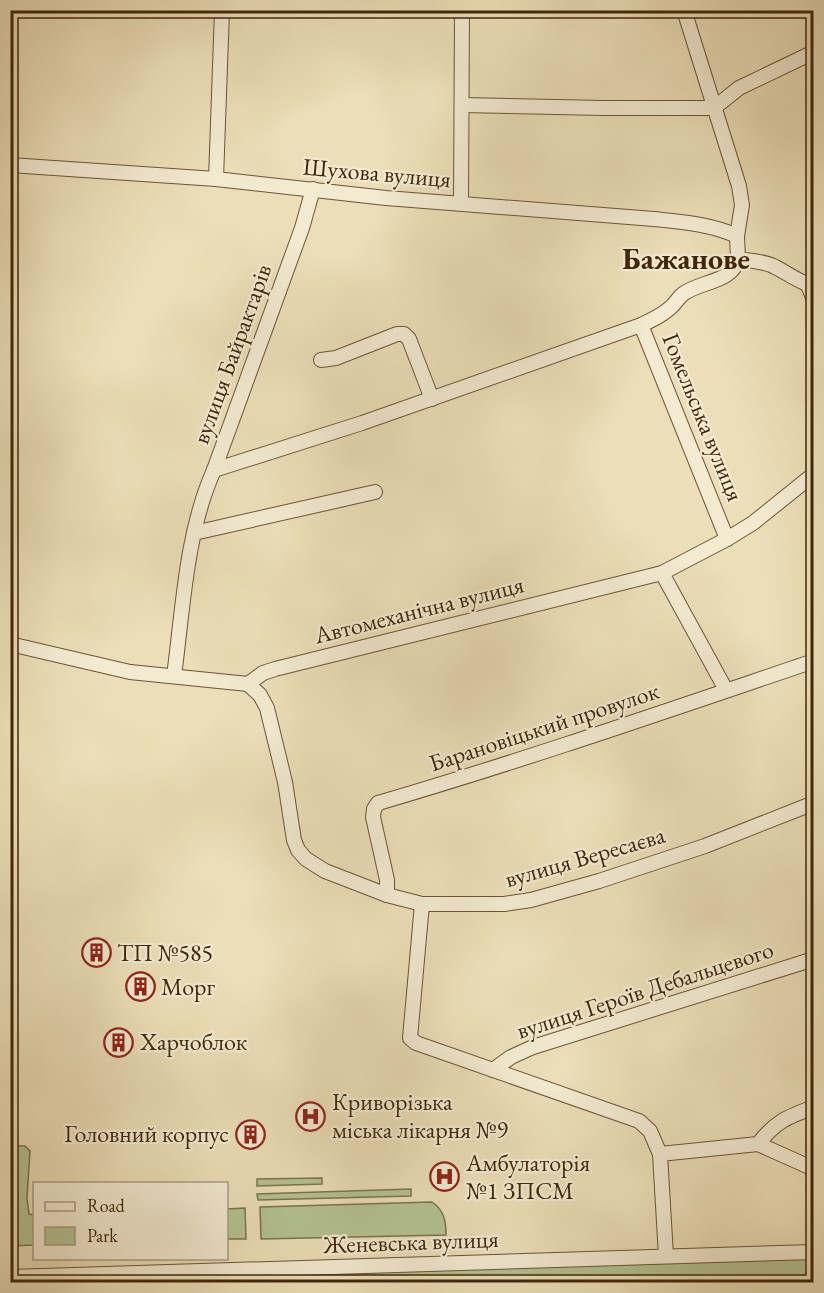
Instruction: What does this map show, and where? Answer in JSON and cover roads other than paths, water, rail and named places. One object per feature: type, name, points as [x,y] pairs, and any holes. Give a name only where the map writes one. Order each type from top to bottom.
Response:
[{"type":"street","points":[[216,179],[222,10]]},
{"type":"street","points":[[461,203],[462,10]]},
{"type":"street","points":[[684,10],[739,186],[742,205],[737,236],[738,259],[769,264],[795,276],[811,285],[813,300]]},
{"type":"street","points":[[462,105],[714,108],[739,88],[813,52]]},
{"type":"street","name":"Шухова вулиця","points":[[10,165],[216,179],[386,198],[691,223],[723,230],[737,236]]},
{"type":"street","name":"вулиця Байрактарів","points":[[174,676],[194,533],[204,491],[214,470],[302,228],[313,189]]},
{"type":"street","name":"Гомельська вулиця","points":[[727,539],[641,325],[658,317],[684,293],[722,278],[733,270],[738,259]]},
{"type":"street","points":[[214,470],[432,399],[641,325]]},
{"type":"street","points":[[321,360],[336,358],[397,334],[404,334],[409,339],[432,399]]},
{"type":"street","name":"Автомеханічна вулиця","points":[[248,684],[263,673],[275,669],[662,573],[753,523],[813,474]]},
{"type":"street","points":[[194,533],[375,492]]},
{"type":"street","points":[[662,573],[726,690]]},
{"type":"street","points":[[10,644],[130,672],[248,684]]},
{"type":"street","name":"Барановіцький провулок","points":[[387,895],[387,880],[373,817],[378,803],[530,757],[813,661]]},
{"type":"street","name":"вулиця Вересаєва","points":[[248,684],[260,695],[267,708],[285,782],[294,840],[298,850],[306,859],[326,871],[387,895],[422,904],[504,904],[531,900],[599,881],[705,846],[813,803]]},
{"type":"street","points":[[422,904],[410,1038],[493,1070],[639,1121],[650,1131],[660,1154],[666,1256]]},
{"type":"street","name":"вулиця Героїв Дебальцевого","points":[[493,1070],[511,1057],[533,1047],[813,959]]},
{"type":"street","points":[[758,1143],[771,1127],[791,1115],[813,1107]]},
{"type":"street","points":[[660,1154],[758,1143],[813,1169]]},
{"type":"street","name":"Женевська вулиця","points":[[10,1277],[813,1252]]},
{"type":"place","name":"ТП №585","points":[[96,953]]},
{"type":"place","name":"Морг","points":[[140,987]]},
{"type":"place","name":"Харчоблок","points":[[119,1042]]},
{"type":"place","name":"Криворізька міська лікарня №9","points":[[311,1116]]},
{"type":"place","name":"Головний корпус","points":[[250,1134]]},
{"type":"place","name":"Амбулаторія №1 ЗПСМ","points":[[445,1177]]},
{"type":"district","name":"Бажанове","points":[[686,259]]}]
